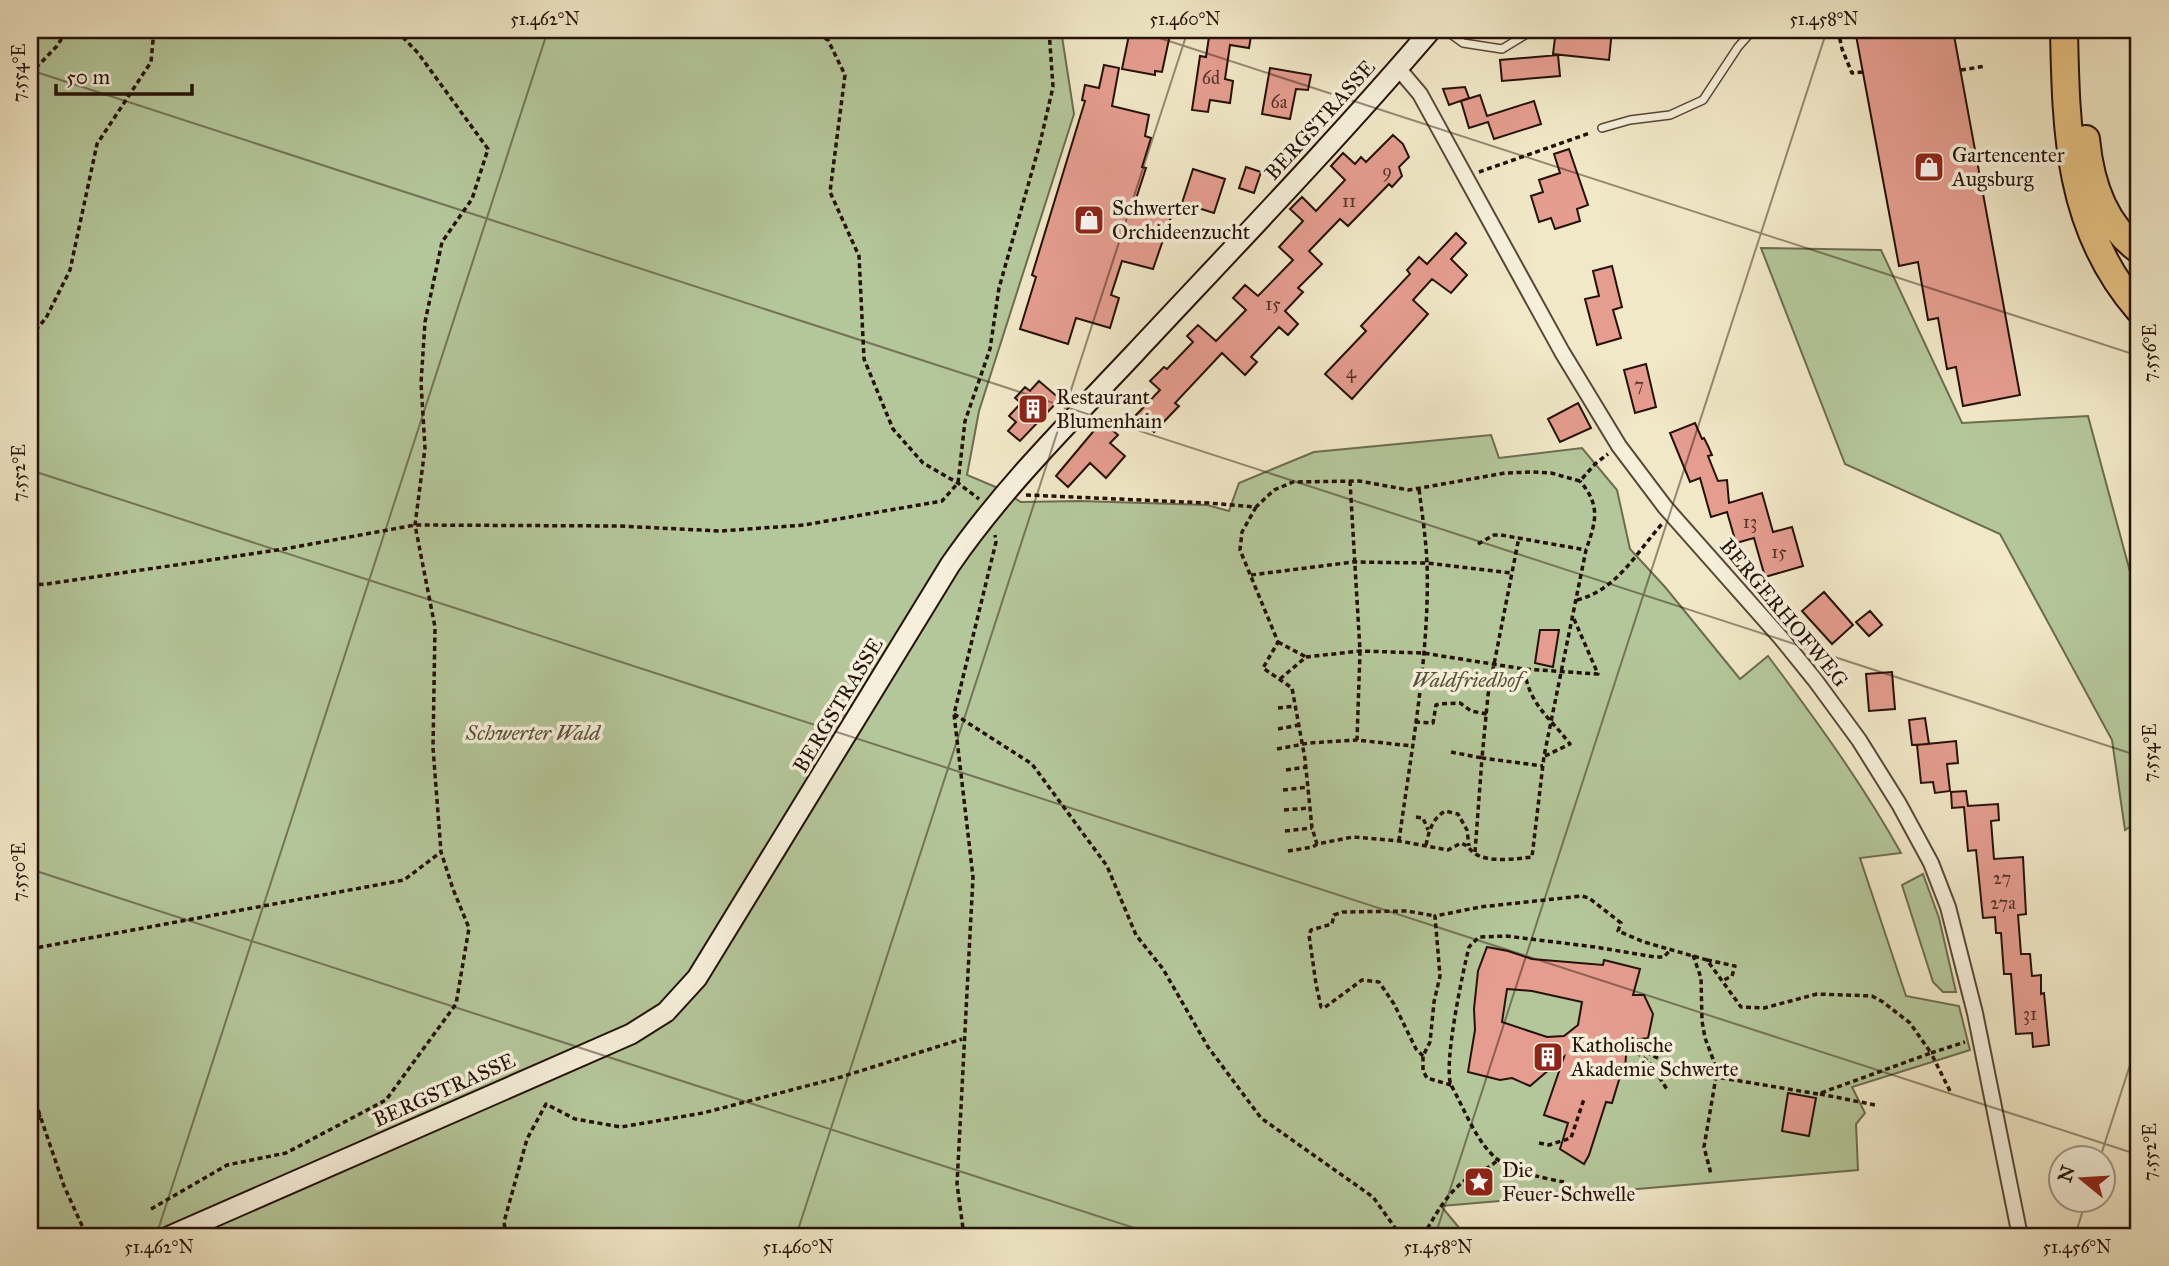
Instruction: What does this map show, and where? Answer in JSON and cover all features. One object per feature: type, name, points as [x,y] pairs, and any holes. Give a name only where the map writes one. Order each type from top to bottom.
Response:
[{"type":"highway","points":[[2064,30],[2066,116],[2076,189],[2094,240],[2121,286],[2139,310]]},
{"type":"highway","points":[[2083,30],[2083,118],[2091,171],[2100,200],[2111,222],[2139,250]]},
{"type":"main road","name":"BERGSTRASSE","points":[[170,1236],[615,1041],[647,1026],[666,1013],[697,978],[950,565],[992,508],[1431,30]]},
{"type":"street","name":"BERGERHOFWEG","points":[[1398,68],[1420,94],[1562,352],[1619,446],[1672,514],[1815,680],[1859,740],[1899,804],[1931,863],[1948,907],[1980,1037],[2020,1236]]},
{"type":"lane","points":[[1445,30],[1463,43],[1502,49],[1525,35],[1527,30]]},
{"type":"lane","points":[[1602,128],[1630,120],[1670,115],[1703,100],[1738,47],[1753,30]]},
{"type":"path","points":[[30,74],[57,46],[67,30]]},
{"type":"path","points":[[30,337],[46,318],[70,270],[97,144],[151,62],[154,30]]},
{"type":"path","points":[[151,1209],[227,1165],[286,1153],[386,1100],[456,1004],[469,928],[441,852],[433,748],[435,627],[415,525],[425,448],[421,383],[425,322],[442,242],[472,199],[488,149],[418,53],[396,30]]},
{"type":"path","points":[[810,30],[828,40],[845,75],[830,192],[859,256],[864,359],[893,429],[923,463],[958,483],[992,508],[996,542],[954,714],[972,877],[957,1184],[964,1236]]},
{"type":"path","points":[[30,584],[47,584],[284,549],[415,525],[619,526],[721,531],[804,525],[942,501],[958,483],[965,421],[990,349],[999,288],[1053,87],[1049,30]]},
{"type":"path","points":[[1838,30],[1852,73],[1863,72]]},
{"type":"path","points":[[1961,70],[1986,66]]},
{"type":"path","points":[[1465,177],[1602,128]]},
{"type":"path","points":[[1580,481],[1595,464],[1619,446]]},
{"type":"path","points":[[1306,657],[1278,642],[1240,550],[1242,532],[1256,507],[1273,489],[1293,482],[1350,481],[1409,490],[1506,473],[1532,472],[1551,473],[1580,481],[1588,490],[1595,506],[1595,523],[1586,550],[1544,757],[1532,857],[1504,861],[1474,853],[1469,846],[1462,820],[1452,811],[1440,814],[1429,832],[1426,846]]},
{"type":"path","points":[[1350,481],[1360,651],[1357,740]]},
{"type":"path","points":[[1399,841],[1423,653],[1427,563],[1419,489]]},
{"type":"path","points":[[992,508],[1016,495],[1208,502],[1256,507]]},
{"type":"path","points":[[1577,600],[1591,596],[1617,579],[1672,514]]},
{"type":"path","points":[[1478,544],[1494,535],[1586,550]]},
{"type":"path","points":[[1474,853],[1486,714],[1519,537]]},
{"type":"path","points":[[1251,575],[1353,562],[1427,563],[1511,573]]},
{"type":"path","points":[[1279,679],[1306,657],[1360,651],[1423,653],[1524,669],[1598,674],[1573,617]]},
{"type":"path","points":[[1278,642],[1263,668],[1292,688],[1303,746],[1312,828],[1317,844]]},
{"type":"path","points":[[1524,669],[1527,689],[1535,704],[1553,721],[1570,744],[1544,757]]},
{"type":"path","points":[[1415,722],[1433,723],[1436,705],[1439,704],[1460,703],[1471,711],[1486,714]]},
{"type":"path","points":[[1279,708],[1296,706]]},
{"type":"path","points":[[954,714],[1031,764],[1107,866],[1136,934],[1163,969],[1208,1047],[1261,1118],[1373,1197],[1401,1236]]},
{"type":"path","points":[[1278,729],[1299,726]]},
{"type":"path","points":[[1277,749],[1309,743],[1357,740],[1412,746]]},
{"type":"path","points":[[1451,752],[1543,766]]},
{"type":"path","points":[[1286,770],[1306,767]]},
{"type":"path","points":[[1283,790],[1308,787]]},
{"type":"path","points":[[1284,810],[1310,808]]},
{"type":"path","points":[[1416,817],[1423,818],[1429,832]]},
{"type":"path","points":[[1285,831],[1312,828]]},
{"type":"path","points":[[1288,851],[1353,837],[1399,841],[1448,850],[1461,843],[1469,846]]},
{"type":"path","points":[[30,949],[404,880],[441,852]]},
{"type":"path","points":[[1423,1056],[1416,1049],[1394,1004],[1379,982],[1362,980],[1324,1008],[1321,1007],[1315,984],[1309,935],[1311,930],[1332,924],[1334,915],[1343,912],[1407,911],[1435,916],[1480,907],[1582,896],[1589,898],[1621,923],[1618,931],[1644,942],[1735,966],[1732,976],[1722,981]]},
{"type":"path","points":[[1435,916],[1440,976],[1430,1042],[1423,1056],[1423,1071],[1427,1079],[1451,1085]]},
{"type":"path","points":[[1564,1182],[1527,1172],[1498,1160],[1481,1139],[1448,1079],[1469,947],[1479,937],[1506,936],[1655,957],[1664,957],[1671,948]]},
{"type":"path","points":[[1693,955],[1700,978],[1705,1038],[1716,1067],[1704,1147],[1711,1174]]},
{"type":"path","points":[[1707,960],[1741,1007],[1749,1009],[1764,1008],[1817,994],[1872,996],[1884,1002],[1910,1023],[1931,1053],[1950,1091]]},
{"type":"path","points":[[1818,1094],[1980,1037]]},
{"type":"path","points":[[506,1236],[505,1222],[527,1139],[546,1104],[575,1119],[621,1127],[703,1113],[841,1077],[964,1039]]},
{"type":"path","points":[[1668,1091],[1651,1064],[1622,1041],[1685,1071],[1875,1105]]},
{"type":"path","points":[[30,1086],[64,1186],[84,1230],[90,1236]]},
{"type":"path","points":[[1539,1143],[1562,1143],[1571,1138],[1584,1099]]},
{"type":"path","points":[[30,1133],[41,1113]]},
{"type":"path","points":[[1423,1236],[1449,1195],[1466,1180],[1485,1171],[1498,1160]]},
{"type":"green space","name":"Schwerter Wald","points":[[30,30],[1061,30],[1074,114],[979,411],[967,475],[998,488],[1021,502],[1207,505],[1229,511],[1239,483],[1314,452],[1491,435],[1499,458],[1582,448],[1617,490],[1630,549],[1665,587],[1740,679],[1768,656],[1871,802],[1901,853],[1860,858],[1906,996],[1959,1006],[1970,1050],[1852,1087],[1865,1113],[1856,1124],[1858,1170],[1441,1206],[1466,1236],[30,1236]]},
{"type":"green space","points":[[1761,248],[1881,250],[1962,423],[2088,416],[2139,605],[2139,821],[2125,830],[2112,740],[2000,534],[1845,464]]},
{"type":"green space","points":[[1923,874],[1939,918],[1956,992],[1943,992],[1933,982],[1902,885]]},
{"type":"building","points":[[1130,30],[1171,30],[1162,72],[1155,71],[1155,75],[1122,69]]},
{"type":"building","points":[[1210,30],[1252,30],[1249,48],[1230,45],[1225,79],[1233,81],[1230,103],[1210,100],[1208,112],[1192,110],[1200,56],[1206,57]]},
{"type":"building","points":[[1556,30],[1612,30],[1609,60],[1553,54]]},
{"type":"building","name":"Gartencenter Augsburg","points":[[1855,30],[1953,30],[2020,395],[1963,406],[1956,367],[1947,369],[1938,318],[1928,320],[1918,262],[1899,266]]},
{"type":"building","points":[[1558,55],[1560,76],[1502,81],[1500,60]]},
{"type":"building","name":"Schwerter Orchideenzucht","points":[[1104,65],[1119,68],[1112,106],[1149,115],[1145,136],[1151,138],[1142,167],[1146,168],[1134,205],[1171,217],[1153,269],[1122,261],[1111,295],[1119,298],[1110,328],[1076,318],[1068,344],[1020,329],[1036,277],[1032,275],[1085,101],[1082,100],[1085,85],[1099,88]]},
{"type":"building","points":[[1270,68],[1311,75],[1308,90],[1296,89],[1290,119],[1262,114]]},
{"type":"building","points":[[1465,87],[1469,98],[1449,105],[1443,89]]},
{"type":"building","points":[[1480,95],[1487,116],[1534,101],[1541,124],[1494,139],[1488,122],[1469,128],[1461,101]]},
{"type":"building","points":[[1393,135],[1403,144],[1409,157],[1399,167],[1402,176],[1392,187],[1389,184],[1348,226],[1340,219],[1309,251],[1322,264],[1298,288],[1303,292],[1285,311],[1298,324],[1288,335],[1279,327],[1251,357],[1257,362],[1245,375],[1222,353],[1175,403],[1179,406],[1154,432],[1136,415],[1160,390],[1150,381],[1164,367],[1167,369],[1193,342],[1187,336],[1198,325],[1216,341],[1246,310],[1233,298],[1245,285],[1258,296],[1293,260],[1279,247],[1303,221],[1290,209],[1302,197],[1316,211],[1345,180],[1331,166],[1343,153],[1355,164],[1361,157],[1366,162]]},
{"type":"building","points":[[1569,149],[1588,205],[1577,209],[1580,221],[1555,229],[1551,218],[1539,222],[1531,196],[1543,192],[1539,180],[1560,173],[1554,154]]},
{"type":"building","points":[[1246,167],[1261,172],[1254,193],[1239,188]]},
{"type":"building","points":[[1193,169],[1225,179],[1214,213],[1182,203]]},
{"type":"building","points":[[1456,233],[1466,243],[1451,259],[1467,275],[1451,293],[1432,279],[1413,300],[1428,314],[1352,399],[1325,374],[1366,331],[1361,326],[1410,274],[1407,270],[1419,257],[1427,264]]},
{"type":"building","points":[[1612,266],[1622,307],[1613,310],[1621,338],[1597,345],[1585,299],[1599,296],[1593,271]]},
{"type":"building","points":[[1646,364],[1656,407],[1635,413],[1624,370]]},
{"type":"building","name":"Restaurant Blumenhain","points":[[1039,381],[1060,399],[1020,441],[1008,431],[1016,422],[1009,416],[1021,403],[1015,398],[1025,387],[1030,391]]},
{"type":"building","points":[[1578,403],[1591,428],[1560,442],[1548,419]]},
{"type":"building","points":[[1102,421],[1118,435],[1110,443],[1125,456],[1106,478],[1090,463],[1068,487],[1056,476]]},
{"type":"building","points":[[1695,423],[1712,455],[1708,456],[1718,481],[1727,480],[1729,503],[1762,493],[1773,532],[1792,527],[1803,566],[1765,577],[1754,538],[1736,543],[1727,512],[1711,517],[1700,478],[1690,482],[1670,433]]},
{"type":"building","points":[[1824,592],[1853,625],[1832,644],[1802,611]]},
{"type":"building","points":[[1870,611],[1882,625],[1869,636],[1856,622]]},
{"type":"building","points":[[1540,630],[1559,630],[1553,667],[1535,663]]},
{"type":"building","points":[[1892,672],[1895,709],[1869,711],[1866,674]]},
{"type":"building","points":[[1925,718],[1929,744],[1912,745],[1909,720]]},
{"type":"building","points":[[1956,741],[1958,763],[1947,764],[1950,791],[1935,793],[1933,782],[1921,783],[1917,745]]},
{"type":"building","points":[[1966,791],[1968,806],[1998,804],[1999,820],[1991,821],[1994,859],[2023,857],[2026,914],[2018,915],[2021,954],[2030,954],[2032,976],[2041,975],[2041,994],[2044,993],[2049,1045],[2033,1047],[2032,1033],[2016,1034],[2011,974],[2004,974],[2001,933],[1996,933],[1995,917],[1983,918],[1976,850],[1968,851],[1964,807],[1952,808],[1951,792]]},
{"type":"building","name":"Katholische Akademie Schwerte","points":[[1487,947],[1532,959],[1603,965],[1604,960],[1640,969],[1633,995],[1644,995],[1653,1014],[1648,1038],[1627,1041],[1625,1070],[1622,1070],[1612,1103],[1606,1102],[1584,1164],[1560,1149],[1568,1123],[1544,1115],[1564,1057],[1530,1086],[1512,1078],[1500,1080],[1468,1072],[1475,1030],[1478,971]],"holes":[[[1507,989],[1532,991],[1582,1002],[1578,1025],[1564,1036],[1547,1037],[1502,1022]]]},
{"type":"building","points":[[1788,1093],[1816,1098],[1809,1136],[1782,1131]]},
{"type":"place","name":"Gartencenter Augsburg","points":[[1929,167]]},
{"type":"place","name":"Schwerter Orchideenzucht","points":[[1089,220]]},
{"type":"place","name":"Restaurant Blumenhain","points":[[1033,409]]},
{"type":"place","name":"Katholische Akademie Schwerte","points":[[1548,1057]]},
{"type":"place","name":"Die Feuer-Schwelle","points":[[1479,1182]]},
{"type":"park label","name":"Waldfriedhof","points":[[1467,680]]}]
